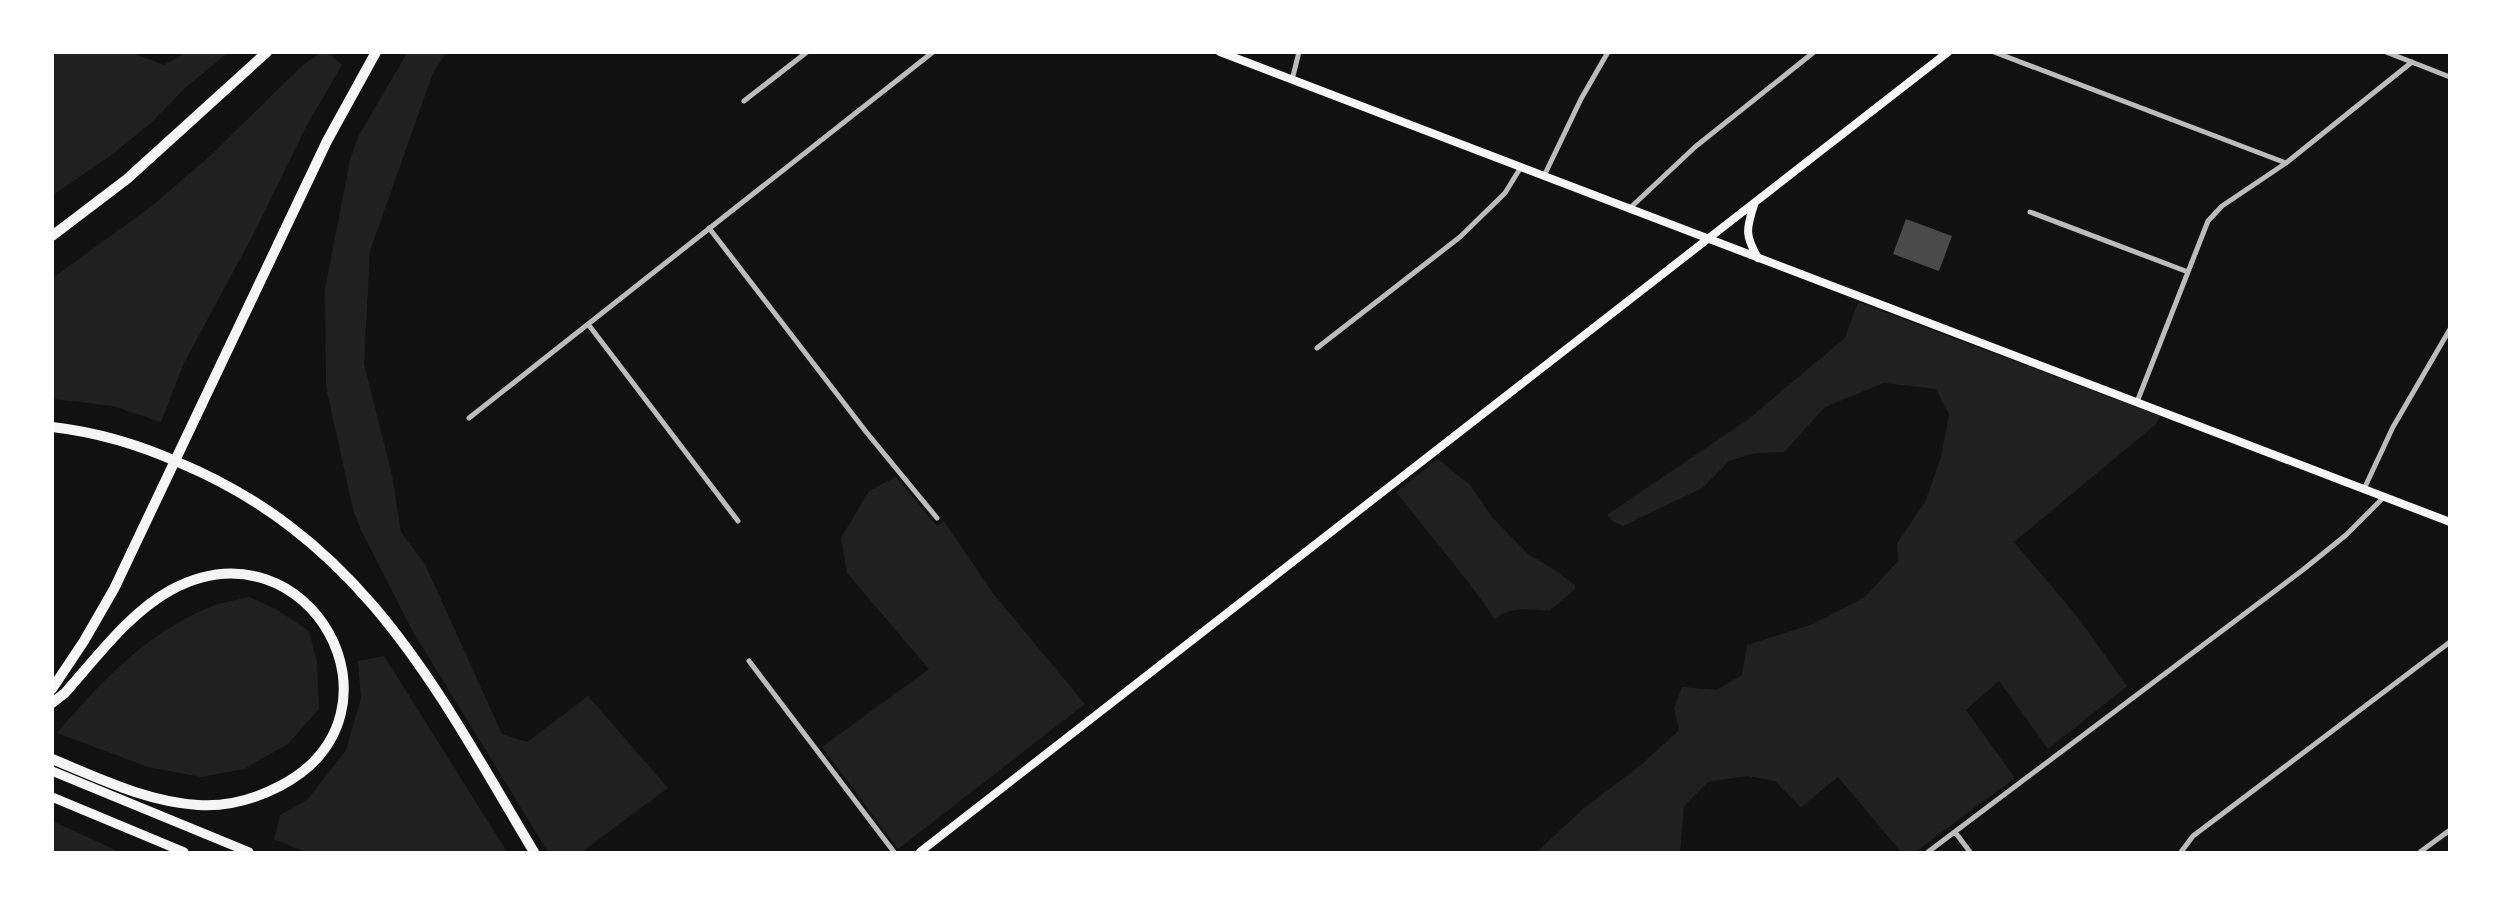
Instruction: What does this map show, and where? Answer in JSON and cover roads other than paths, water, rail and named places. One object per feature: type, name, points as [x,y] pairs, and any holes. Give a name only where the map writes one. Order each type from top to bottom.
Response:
[{"type":"highway","points":[[52,236],[81,216],[152,157],[267,52]]},
{"type":"highway","points":[[52,690],[114,589],[327,141],[376,52]]},
{"type":"highway","points":[[52,229],[81,216]]},
{"type":"highway","points":[[52,427],[127,443],[203,473],[269,510],[335,563],[386,620],[446,703],[534,852]]},
{"type":"highway","points":[[52,704],[141,611],[156,599],[190,582],[224,575],[241,574],[264,579],[300,597],[324,621],[333,637],[343,667],[344,700],[340,718],[327,746],[304,772],[272,791],[253,798],[198,805],[144,797],[52,759]]},
{"type":"main road","points":[[1220,52],[2449,522]]},
{"type":"main road","points":[[920,852],[1948,52]]},
{"type":"main road","points":[[1754,205],[1747,230],[1750,245],[1758,258]]},
{"type":"main road","points":[[52,771],[249,852]]},
{"type":"main road","points":[[52,797],[184,852]]},
{"type":"street","points":[[744,101],[807,52]]},
{"type":"street","points":[[469,418],[933,52]]},
{"type":"street","points":[[1292,80],[1299,52]]},
{"type":"street","points":[[1544,176],[1581,99],[1608,52]]},
{"type":"street","points":[[1629,209],[1695,147],[1814,52]]},
{"type":"street","points":[[1994,52],[2286,163]]},
{"type":"street","points":[[2386,52],[2449,77]]},
{"type":"street","points":[[2137,402],[2208,221],[2222,206],[2286,163],[2412,62]]},
{"type":"street","points":[[1317,348],[1460,237],[1505,193],[1521,167]]},
{"type":"street","points":[[2030,212],[2188,272]]},
{"type":"street","points":[[709,228],[867,433],[937,518]]},
{"type":"street","points":[[588,324],[738,521]]},
{"type":"street","points":[[2364,489],[2393,427],[2449,329]]},
{"type":"street","points":[[1928,852],[2304,569],[2346,535],[2384,497]]},
{"type":"street","points":[[2181,852],[2193,836],[2449,642]]},
{"type":"street","points":[[749,661],[894,852]]},
{"type":"street","points":[[2420,852],[2449,830]]},
{"type":"street","points":[[1955,832],[1970,852]]}]
